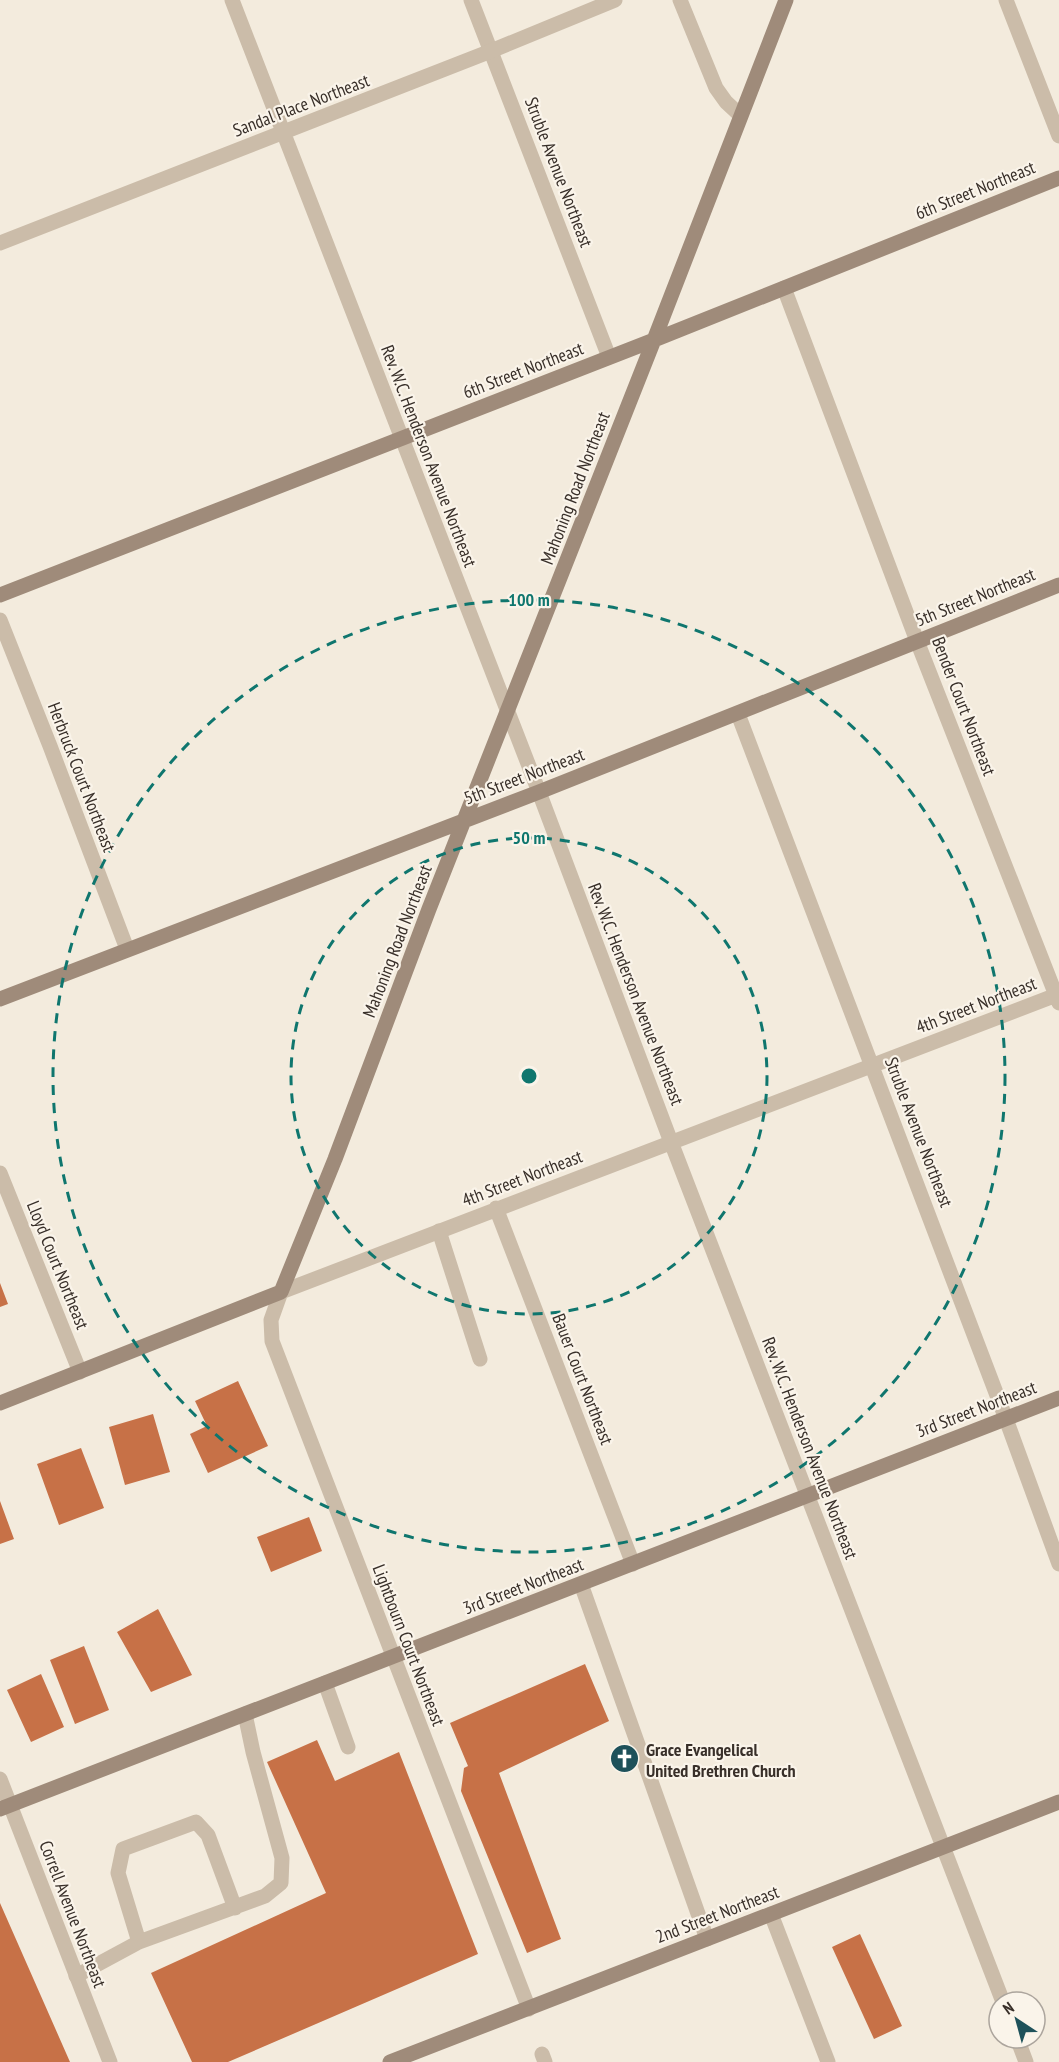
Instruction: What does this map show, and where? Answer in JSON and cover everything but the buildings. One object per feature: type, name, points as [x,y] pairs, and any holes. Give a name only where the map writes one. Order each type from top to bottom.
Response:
[{"type":"main road","name":"Mahoning Road Northeast","points":[[281,1292],[335,1159],[429,909],[786,0]]},
{"type":"main road","name":"6th Street Northeast","points":[[0,595],[654,340],[1059,178]]},
{"type":"main road","name":"5th Street Northeast","points":[[0,999],[539,792],[1059,585]]},
{"type":"main road","name":"4th Street Northeast","points":[[0,1403],[281,1292]]},
{"type":"main road","name":"3rd Street Northeast","points":[[5,1807],[1059,1398]]},
{"type":"main road","name":"2nd Street Northeast","points":[[390,2062],[1059,1802]]},
{"type":"street","name":"Rev. W.C. Henderson Avenue Northeast","points":[[232,0],[539,792],[671,1142],[998,1990]]},
{"type":"street","name":"Struble Avenue Northeast","points":[[471,0],[609,357]]},
{"type":"street","name":"Sandal Place Northeast","points":[[0,243],[491,51],[615,0]]},
{"type":"street","points":[[680,0],[716,88],[740,115]]},
{"type":"street","points":[[1006,0],[1059,136]]},
{"type":"street","name":"Bender Court Northeast","points":[[784,288],[917,641],[1058,997]]},
{"type":"street","name":"Herbruck Court Northeast","points":[[0,620],[127,950]]},
{"type":"street","name":"Struble Avenue Northeast","points":[[738,714],[873,1066],[1059,1564]]},
{"type":"street","name":"4th Street Northeast","points":[[281,1292],[496,1208],[1058,997]]},
{"type":"street","name":"Lloyd Court Northeast","points":[[0,1173],[80,1372]]},
{"type":"street","name":"Bauer Court Northeast","points":[[496,1208],[633,1564]]},
{"type":"street","points":[[439,1231],[480,1359]]},
{"type":"street","name":"Lightbourn Court Northeast","points":[[281,1292],[271,1320],[272,1341],[529,2009]]},
{"type":"street","points":[[581,1584],[707,1939]]},
{"type":"street","points":[[325,1683],[348,1747]]},
{"type":"street","points":[[76,1976],[139,1942],[265,1896],[281,1883],[282,1858],[245,1714]]},
{"type":"street","name":"Correll Avenue Northeast","points":[[0,1779],[5,1807],[110,2062]]},
{"type":"street","points":[[139,1942],[118,1873],[123,1849],[196,1822],[208,1835],[235,1908]]},
{"type":"street","points":[[771,1914],[828,2062]]},
{"type":"place","name":"Grace Evangelical United Brethren Church","points":[[625,1759]]}]
